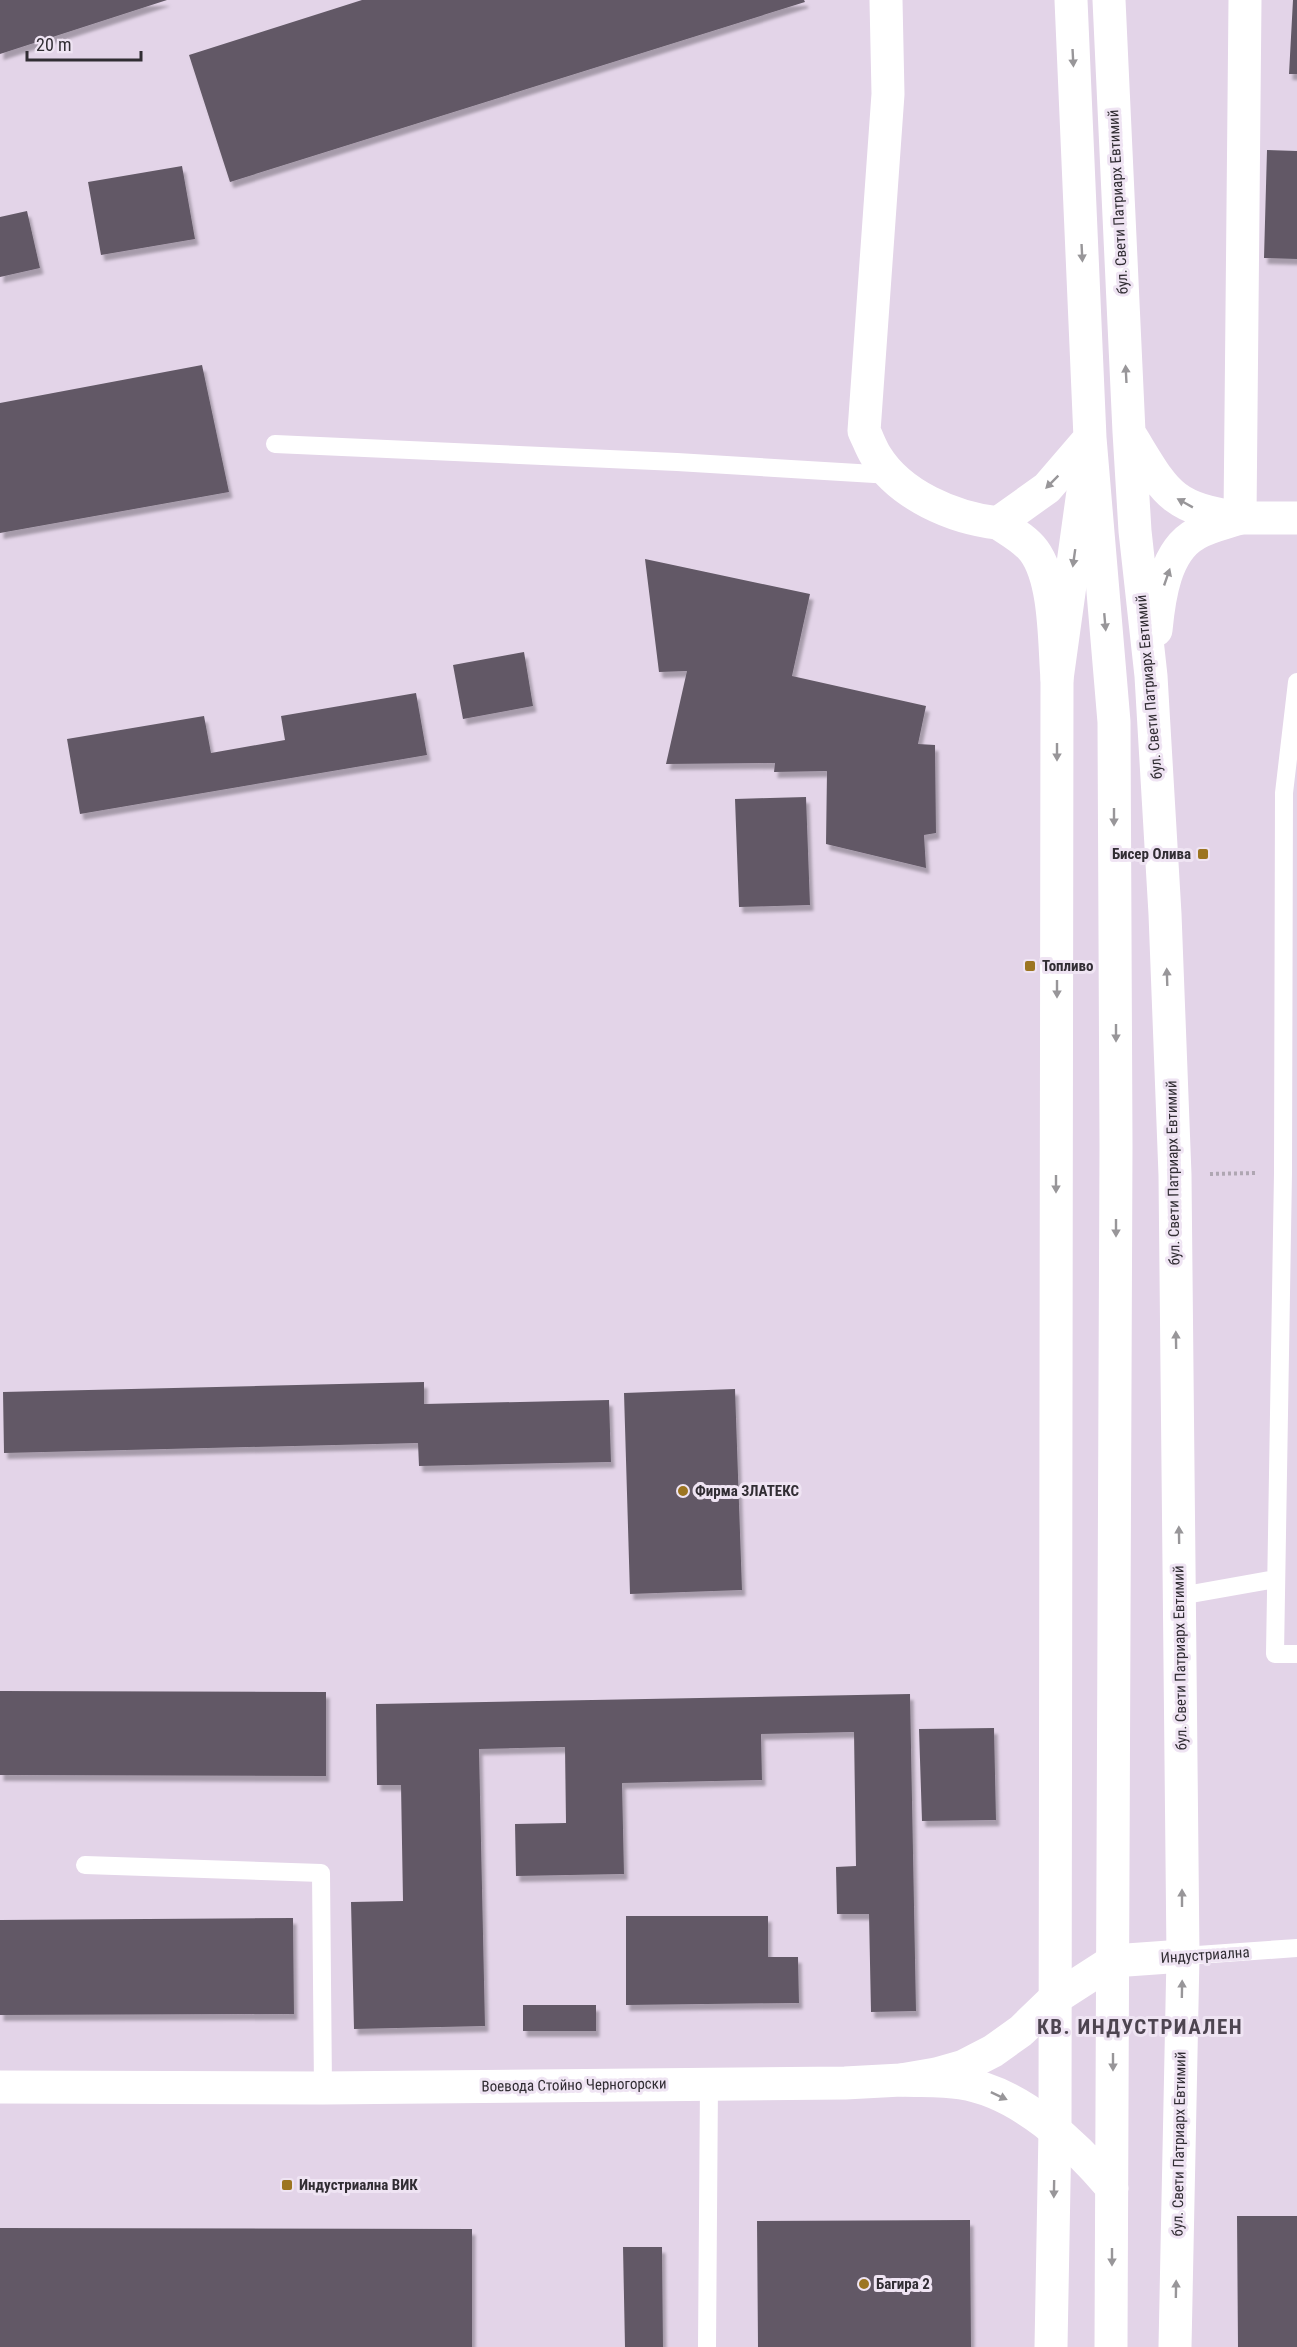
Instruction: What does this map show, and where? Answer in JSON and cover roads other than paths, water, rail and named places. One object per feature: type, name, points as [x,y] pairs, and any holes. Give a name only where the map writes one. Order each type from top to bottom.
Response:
[{"type":"main road","points":[[886,0],[888,94],[864,431],[875,455],[891,475],[910,491],[978,521],[998,523],[1034,551],[1044,572],[1050,599],[1057,679],[1055,2130],[1051,2347]]},
{"type":"main road","points":[[1071,0],[1090,438],[1114,722],[1116,1146],[1111,2347]]},
{"type":"main road","name":"бул. Свети Патриарх Евтимий","points":[[1109,0],[1135,531],[1151,676],[1165,914],[1175,1175],[1183,1956],[1175,2347]]},
{"type":"main road","points":[[1240,518],[1245,0]]},
{"type":"main road","points":[[1129,432],[1162,485],[1181,503],[1209,514],[1240,518],[1297,518]]},
{"type":"main road","points":[[998,523],[1047,488],[1090,438]]},
{"type":"main road","points":[[1057,679],[1090,438]]},
{"type":"main road","points":[[1151,676],[1159,604],[1168,573],[1179,549],[1195,534],[1240,518]]},
{"type":"main road","name":"Индустриална","points":[[1113,1961],[1183,1956]]},
{"type":"main road","name":"Воевода Стойно Черногорски","points":[[0,2087],[323,2088],[845,2083],[901,2080],[964,2066],[993,2051],[1021,2031],[1054,1999],[1113,1961]]},
{"type":"main road","points":[[901,2080],[962,2083],[997,2094],[1055,2130],[1088,2159],[1112,2188]]},
{"type":"lane","points":[[275,444],[677,462],[891,475]]},
{"type":"lane","points":[[1297,682],[1284,794],[1283,1173],[1275,1579],[1275,1654],[1297,1654]]},
{"type":"lane","points":[[1179,1596],[1275,1579]]},
{"type":"lane","points":[[85,1865],[321,1873],[323,2088]]},
{"type":"lane","name":"Индустриална","points":[[1183,1956],[1297,1948]]},
{"type":"lane","points":[[707,2347],[709,2083]]},
{"type":"place","name":"Бисер Олива","points":[[1203,854]]},
{"type":"place","name":"Топливо","points":[[1030,966]]},
{"type":"place","name":"Фирма ЗЛАТЕКС","points":[[683,1491]]},
{"type":"place","name":"Индустриална ВИК","points":[[287,2185]]},
{"type":"place","name":"Багира 2","points":[[864,2284]]},
{"type":"district","name":"КВ. ИНДУСТРИАЛЕН","points":[[1140,2027]]}]
